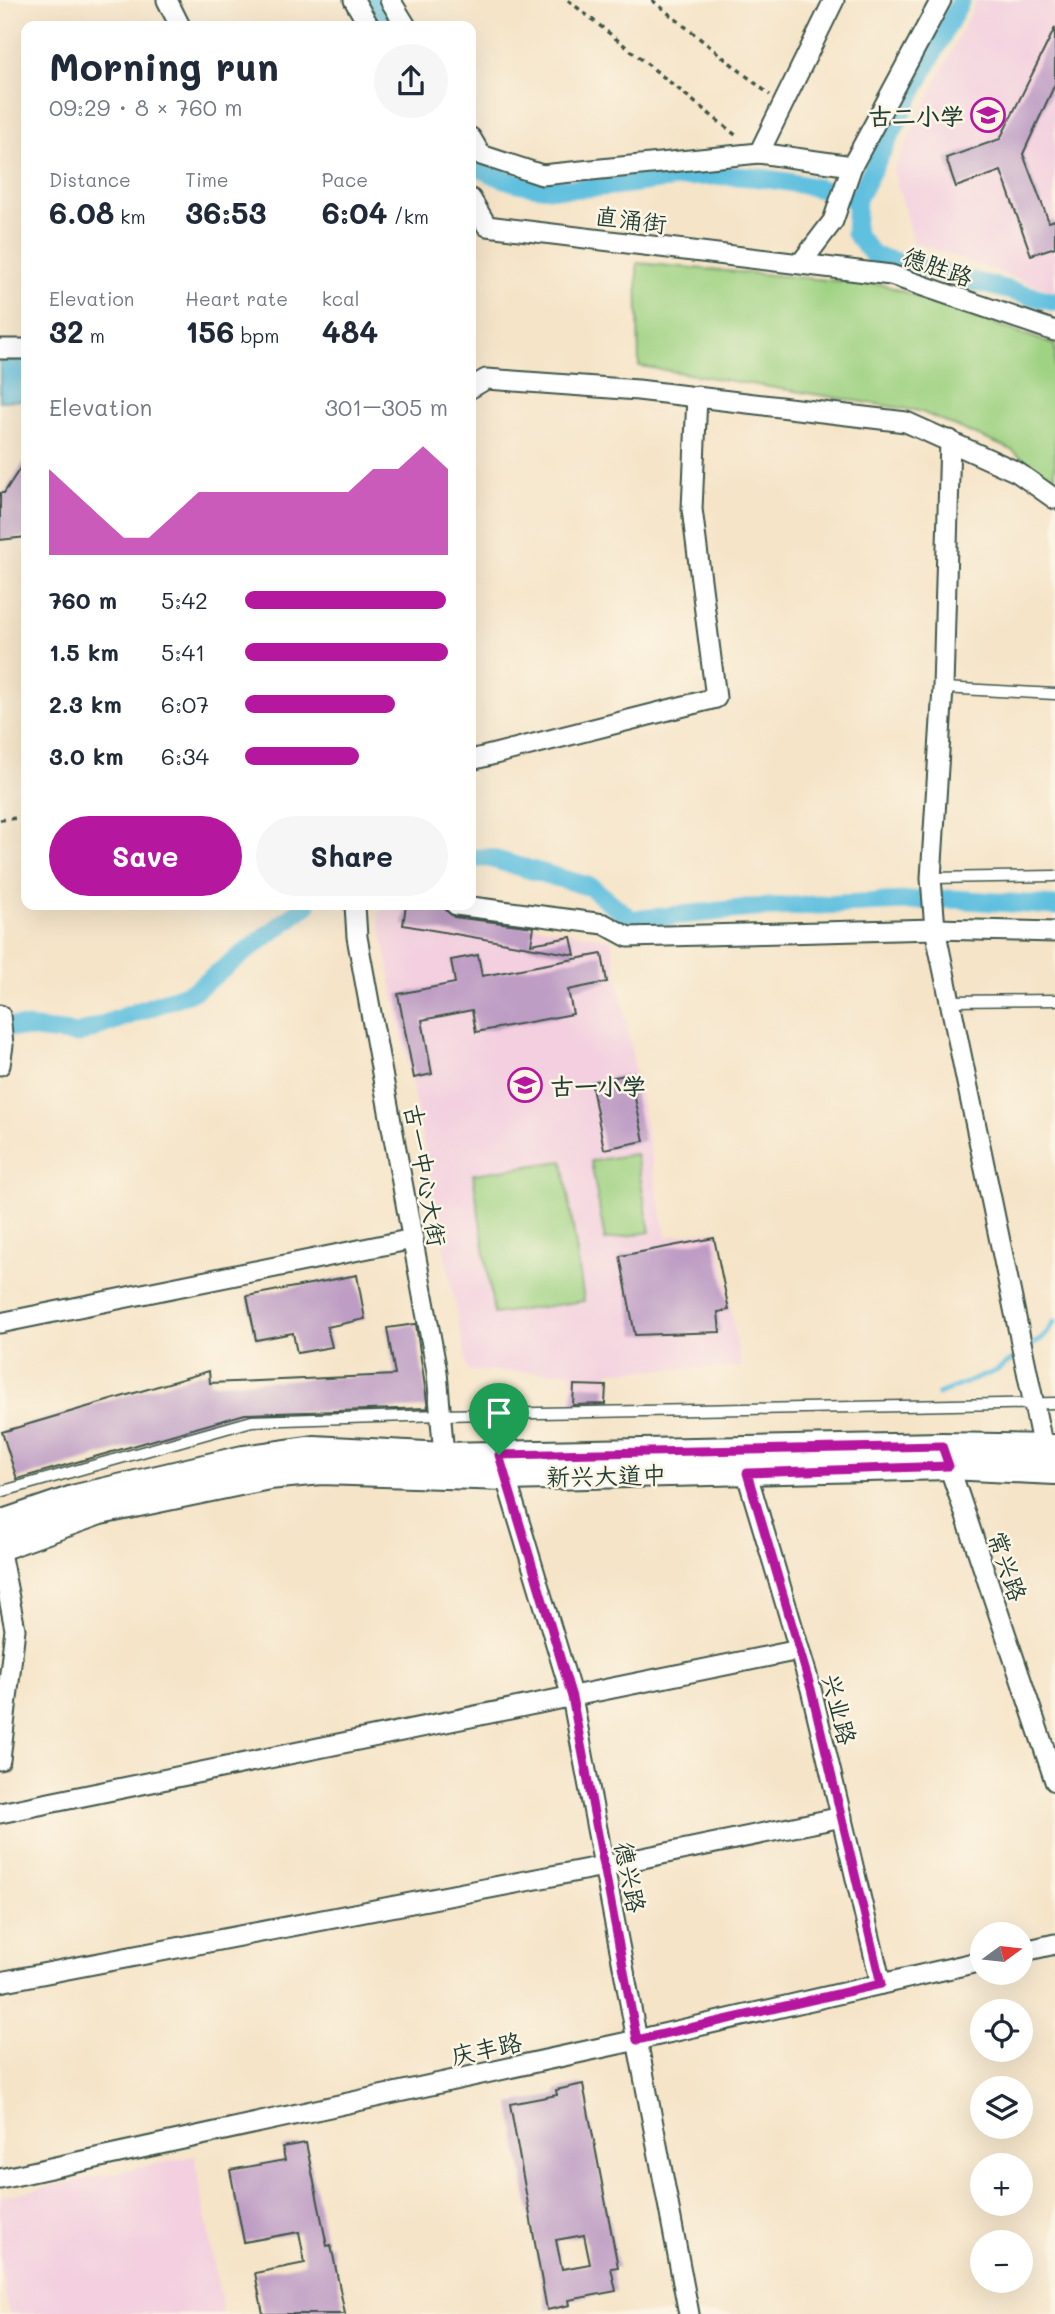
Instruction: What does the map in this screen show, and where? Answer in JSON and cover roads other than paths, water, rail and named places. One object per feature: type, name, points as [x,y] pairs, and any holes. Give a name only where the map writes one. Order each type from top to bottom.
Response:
[{"type":"main road","name":"新兴大道中","points":[[0,1524],[76,1498],[243,1459],[314,1449],[444,1456],[503,1466]]},
{"type":"main road","name":"新兴大道中","points":[[0,1550],[100,1511],[269,1476],[321,1471],[945,1456],[1051,1456]]},
{"type":"street","points":[[167,0],[178,21]]},
{"type":"street","points":[[354,0],[366,21]]},
{"type":"street","points":[[390,0],[403,21]]},
{"type":"street","points":[[759,153],[834,0]]},
{"type":"street","points":[[801,263],[833,221],[852,166],[941,0]]},
{"type":"street","points":[[476,146],[481,155],[542,176],[759,153],[852,166]]},
{"type":"street","name":"直涌街","points":[[476,207],[487,226],[801,263]]},
{"type":"street","name":"德胜路","points":[[801,263],[891,275],[1055,331]]},
{"type":"street","points":[[0,349],[21,349]]},
{"type":"street","points":[[476,385],[486,379],[697,396],[906,422],[1017,472],[1055,499]]},
{"type":"street","points":[[476,759],[716,698],[692,509],[697,396]]},
{"type":"street","points":[[950,440],[943,688],[931,878],[934,929],[1034,1403],[1051,1456]]},
{"type":"street","points":[[476,908],[604,924],[628,937],[934,929],[1055,932]]},
{"type":"street","name":"古一中心大街","points":[[355,910],[357,937],[437,1372],[444,1456]]},
{"type":"street","points":[[0,1015],[3,1045],[0,1065]]},
{"type":"street","points":[[0,1323],[413,1239]]},
{"type":"street","name":"常兴路","points":[[945,1456],[1055,1781]]},
{"type":"street","name":"兴业路","points":[[744,1461],[799,1650],[881,1984]]},
{"type":"street","name":"德兴路","points":[[503,1466],[572,1697],[689,2314]]},
{"type":"street","points":[[0,1550],[15,1629],[0,1759]]},
{"type":"street","points":[[0,1813],[799,1650]]},
{"type":"street","points":[[0,1982],[604,1866],[842,1817]]},
{"type":"street","points":[[1033,1949],[1055,1944]]},
{"type":"street","name":"庆丰路","points":[[0,2179],[637,2040],[970,1964]]},
{"type":"lane","points":[[943,688],[1055,694]]},
{"type":"lane","points":[[931,878],[1055,876]]},
{"type":"lane","points":[[950,1001],[1055,1000]]},
{"type":"lane","points":[[0,1492],[252,1421],[1055,1403]]},
{"type":"water","points":[[0,360],[21,360],[21,400],[0,401]]},
{"type":"waterway","points":[[371,0],[382,21]]},
{"type":"waterway","points":[[961,0],[857,199],[855,233],[874,256],[1055,302]]},
{"type":"waterway","points":[[476,165],[498,177],[527,185],[556,188],[586,188],[677,178],[726,176],[783,181],[856,199]]},
{"type":"waterway","points":[[476,858],[489,858],[591,887],[632,920],[751,908],[953,899],[1055,906]]},
{"type":"waterway","points":[[0,1025],[78,1034],[194,991],[300,910]]},
{"type":"waterway","points":[[1028,1348],[1045,1336],[1055,1321]]},
{"type":"waterway","points":[[938,1394],[996,1371],[1020,1354]]},
{"type":"place","name":"古二小学","points":[[988,115]]},
{"type":"place","name":"古一小学","points":[[525,1085]]}]
